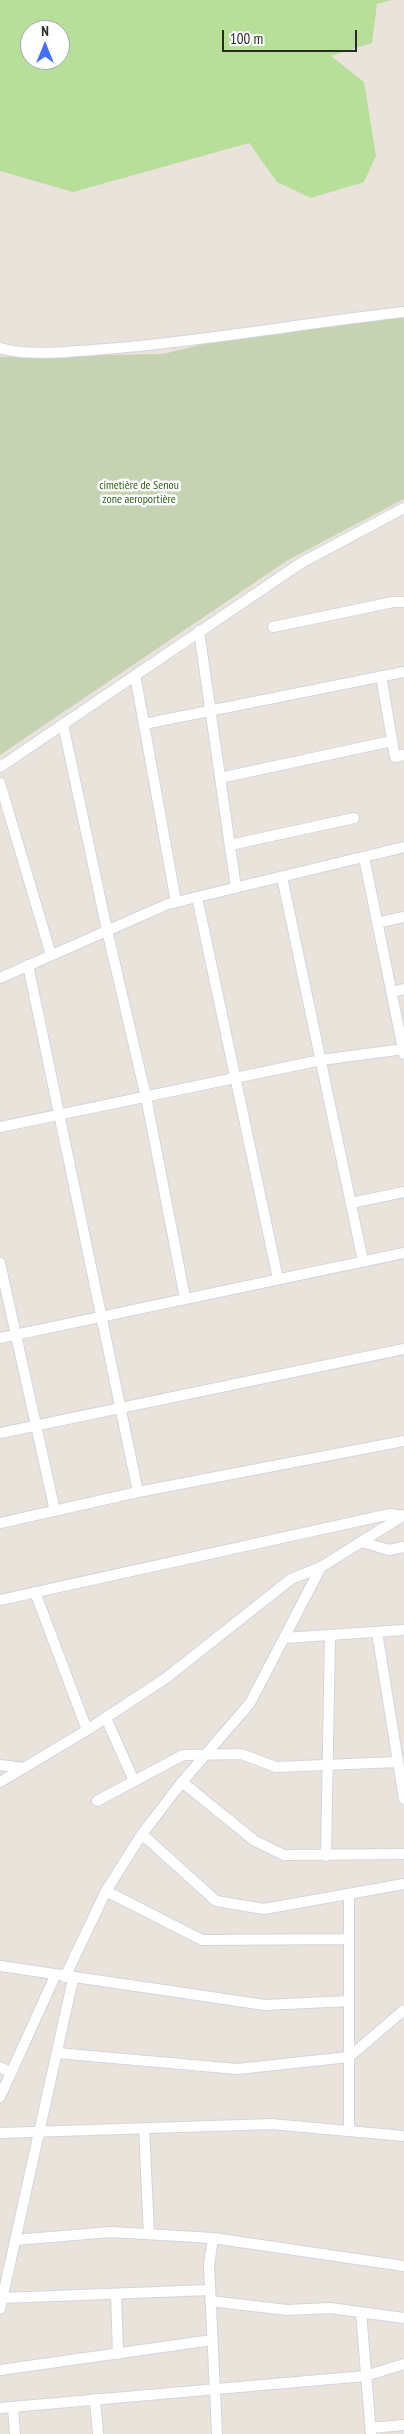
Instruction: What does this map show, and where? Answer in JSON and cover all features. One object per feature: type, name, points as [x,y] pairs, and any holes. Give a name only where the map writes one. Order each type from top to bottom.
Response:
[{"type":"street","points":[[0,348],[64,352],[147,346],[309,322],[404,312]]},
{"type":"street","points":[[0,767],[301,563],[404,508]]},
{"type":"street","points":[[273,627],[393,602],[404,602]]},
{"type":"street","points":[[200,632],[236,888]]},
{"type":"street","points":[[144,724],[404,672]]},
{"type":"street","points":[[135,675],[176,902]]},
{"type":"street","points":[[381,676],[395,757],[404,755]]},
{"type":"street","points":[[63,724],[107,930],[146,1097],[185,1298]]},
{"type":"street","points":[[220,778],[392,741]]},
{"type":"street","points":[[0,783],[51,955]]},
{"type":"street","points":[[230,846],[354,818]]},
{"type":"street","points":[[0,978],[107,930],[176,902],[404,847]]},
{"type":"street","points":[[0,1127],[321,1060],[404,1051],[364,857]]},
{"type":"street","points":[[282,877],[362,1261]]},
{"type":"street","points":[[197,897],[278,1279]]},
{"type":"street","points":[[377,923],[404,917]]},
{"type":"street","points":[[28,965],[138,1492]]},
{"type":"street","points":[[391,992],[404,989]]},
{"type":"street","points":[[350,1203],[404,1192]]},
{"type":"street","points":[[0,1338],[404,1252]]},
{"type":"street","points":[[0,1263],[55,1511]]},
{"type":"street","points":[[0,1433],[404,1350]]},
{"type":"street","points":[[0,1523],[138,1492],[404,1441]]},
{"type":"street","points":[[0,1600],[390,1514],[403,1516]]},
{"type":"street","points":[[0,1782],[87,1730],[166,1678],[291,1579],[322,1568],[403,1516]]},
{"type":"street","points":[[362,1542],[389,1550],[404,1547]]},
{"type":"street","points":[[0,2097],[11,2073],[64,1977],[106,1891],[142,1834],[182,1782],[250,1703],[322,1568]]},
{"type":"street","points":[[35,1592],[87,1730]]},
{"type":"street","points":[[284,1638],[404,1630]]},
{"type":"street","points":[[376,1632],[404,1800]]},
{"type":"street","points":[[326,1856],[330,1635]]},
{"type":"street","points":[[106,1718],[134,1781]]},
{"type":"street","points":[[97,1801],[182,1755],[241,1754],[276,1767],[398,1762]]},
{"type":"street","points":[[0,1765],[24,1768]]},
{"type":"street","points":[[182,1782],[255,1841],[284,1855],[404,1854]]},
{"type":"street","points":[[142,1834],[216,1901],[264,1908],[404,1884]]},
{"type":"street","points":[[106,1891],[202,1940],[349,1939]]},
{"type":"street","points":[[349,1894],[349,2131]]},
{"type":"street","points":[[0,1966],[265,2006],[349,2001]]},
{"type":"street","points":[[64,1977],[57,2053],[1,2303],[116,2294],[210,2296],[287,2310],[330,2308],[404,2318]]},
{"type":"street","points":[[57,2053],[237,2068],[349,2057],[404,2010]]},
{"type":"street","points":[[0,2067],[11,2073]]},
{"type":"street","points":[[0,2133],[271,2124],[404,2136]]},
{"type":"street","points":[[144,2128],[149,2234]]},
{"type":"street","points":[[15,2240],[111,2232],[213,2238],[404,2266]]},
{"type":"street","points":[[213,2238],[209,2265],[217,2434]]},
{"type":"street","points":[[116,2294],[118,2354]]},
{"type":"street","points":[[361,2312],[370,2431],[404,2425]]},
{"type":"street","points":[[0,2370],[212,2340]]},
{"type":"street","points":[[0,2408],[365,2376],[404,2364]]},
{"type":"street","points":[[95,2400],[98,2434]]},
{"type":"street","points":[[13,2407],[15,2434]]},
{"type":"green space","points":[[0,0],[392,0],[377,4],[372,43],[331,56],[364,82],[376,156],[364,182],[311,198],[277,182],[249,143],[73,192],[0,171]]},
{"type":"green space","name":"cimetière de Senou zone aeroportière","points":[[404,316],[404,499],[288,560],[0,755],[0,357],[163,354],[220,340],[273,335],[348,321]]}]
